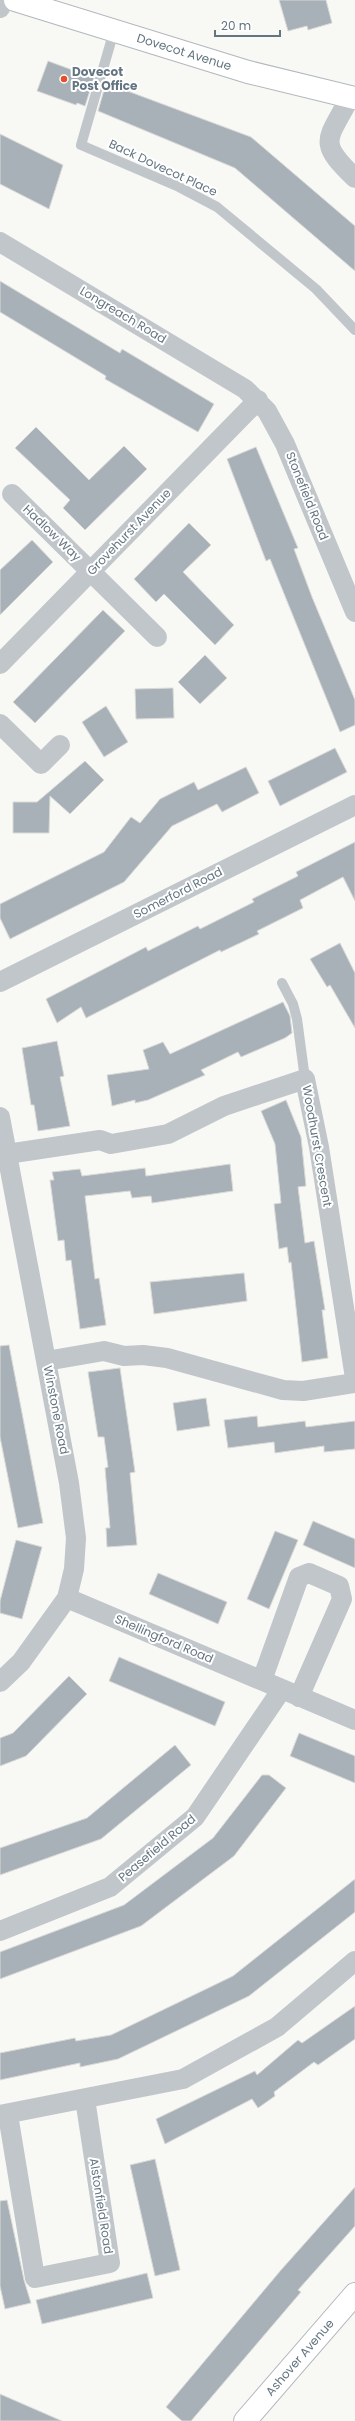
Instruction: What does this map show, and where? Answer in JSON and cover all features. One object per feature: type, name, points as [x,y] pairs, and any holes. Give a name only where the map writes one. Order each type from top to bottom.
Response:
[{"type":"street","points":[[0,8],[4,0]]},
{"type":"street","name":"Dovecot Avenue","points":[[15,0],[114,32],[248,72],[353,97]]},
{"type":"street","points":[[353,97],[332,131],[329,149],[336,160],[355,178]]},
{"type":"street","name":"Longreach Road","points":[[0,242],[251,394]]},
{"type":"street","name":"Grovehurst Avenue","points":[[0,664],[91,571],[251,394]]},
{"type":"street","name":"Stonefield Road","points":[[251,394],[277,427],[355,612]]},
{"type":"street","name":"Hadlow Way","points":[[12,494],[157,637]]},
{"type":"street","points":[[0,724],[41,764],[60,745]]},
{"type":"street","name":"Somerford Road","points":[[0,982],[355,805]]},
{"type":"street","name":"Woodhurst Crescent","points":[[7,1154],[100,1140],[111,1144],[168,1134],[224,1106],[305,1079],[319,1147],[355,1378]]},
{"type":"street","name":"Winstone Road","points":[[0,1117],[76,1524],[74,1569],[67,1598],[21,1662],[0,1682]]},
{"type":"street","points":[[46,1361],[104,1351],[124,1356],[143,1355],[167,1358],[283,1390],[303,1391],[355,1383]]},
{"type":"street","points":[[262,1680],[299,1577],[309,1573],[339,1586],[342,1599],[290,1693]]},
{"type":"street","name":"Shellingford Road","points":[[67,1598],[355,1720]]},
{"type":"street","name":"Peasefield Road","points":[[0,1931],[110,1887],[195,1817],[290,1693]]},
{"type":"street","name":"Alstonfield Road","points":[[85,2100],[110,2263],[35,2278],[4,2115],[85,2100],[183,2078],[277,2027],[355,1961]]},
{"type":"street","name":"Ashover Avenue","points":[[245,2421],[355,2294]]},
{"type":"lane","name":"Back Dovecot Place","points":[[114,32],[81,145],[179,187],[217,207],[316,289],[355,330]]},
{"type":"lane","points":[[282,983],[294,1004],[305,1079]]},
{"type":"building","points":[[279,0],[326,0],[332,23],[308,30],[307,26],[288,31]]},
{"type":"building","points":[[48,61],[94,78],[85,106],[77,103],[76,105],[37,91]]},
{"type":"building","points":[[106,83],[251,137],[355,226],[355,271],[235,168],[98,111]]},
{"type":"building","points":[[0,134],[63,165],[49,209],[0,184]]},
{"type":"building","points":[[0,281],[120,353],[122,349],[214,404],[198,432],[105,379],[106,376],[0,312]]},
{"type":"building","points":[[36,427],[89,480],[124,446],[147,469],[85,530],[63,508],[70,500],[15,448]]},
{"type":"building","points":[[256,447],[298,548],[294,549],[312,597],[355,700],[355,725],[340,732],[270,559],[266,561],[227,459]]},
{"type":"building","points":[[189,523],[211,545],[183,572],[234,625],[215,645],[164,594],[156,602],[134,579]]},
{"type":"building","points":[[32,540],[53,562],[0,615],[0,570]]},
{"type":"building","points":[[103,610],[125,631],[35,723],[13,702]]},
{"type":"building","points":[[205,655],[227,678],[200,704],[178,682]]},
{"type":"building","points":[[173,688],[174,718],[136,719],[135,689]]},
{"type":"building","points":[[106,706],[128,742],[104,757],[82,722]]},
{"type":"building","points":[[335,748],[347,772],[280,806],[268,781]]},
{"type":"building","points":[[85,761],[104,780],[70,814],[50,796],[49,833],[13,833],[13,802],[37,802]]},
{"type":"building","points":[[246,767],[259,793],[222,812],[217,804],[172,826],[124,882],[10,939],[0,918],[0,904],[104,852],[131,817],[140,823],[160,799],[194,782],[198,790]]},
{"type":"building","points":[[355,842],[355,901],[343,877],[300,900],[303,908],[257,931],[259,934],[221,952],[220,950],[86,1018],[81,1007],[57,1023],[46,999],[146,947],[148,951],[198,926],[200,929],[254,902],[252,899],[298,876],[296,872]]},
{"type":"building","points":[[340,943],[355,973],[355,1028],[330,985],[327,987],[310,959]]},
{"type":"building","points":[[283,1002],[290,1016],[292,1033],[285,1038],[241,1057],[238,1052],[201,1070],[205,1075],[148,1100],[135,1103],[135,1100],[112,1106],[107,1075],[149,1069],[143,1050],[163,1042],[170,1054]]},
{"type":"building","points":[[57,1041],[64,1076],[60,1077],[70,1126],[38,1131],[34,1105],[31,1105],[22,1048]]},
{"type":"building","points":[[286,1100],[301,1137],[306,1186],[298,1187],[305,1243],[314,1241],[325,1310],[322,1310],[328,1358],[302,1362],[291,1262],[289,1263],[287,1247],[279,1249],[274,1204],[281,1203],[275,1144],[261,1111]]},
{"type":"building","points":[[230,1164],[233,1191],[152,1203],[151,1196],[132,1198],[130,1191],[85,1196],[95,1279],[99,1278],[106,1325],[80,1329],[71,1260],[66,1261],[64,1240],[58,1241],[50,1180],[54,1180],[52,1172],[80,1169],[82,1176],[145,1168],[146,1176]]},
{"type":"building","points":[[244,1273],[247,1301],[154,1314],[150,1282]]},
{"type":"building","points":[[9,1345],[43,1523],[18,1528],[0,1437],[0,1346]]},
{"type":"building","points":[[120,1368],[135,1472],[130,1473],[137,1545],[107,1547],[106,1528],[110,1528],[105,1468],[108,1467],[104,1437],[98,1437],[88,1372]]},
{"type":"building","points":[[206,1398],[210,1426],[177,1431],[173,1403]]},
{"type":"building","points":[[257,1416],[258,1427],[305,1421],[306,1427],[355,1421],[355,1449],[324,1452],[324,1446],[275,1453],[274,1442],[228,1448],[224,1420]]},
{"type":"building","points":[[313,1521],[355,1539],[355,1568],[303,1545]]},
{"type":"building","points":[[275,1531],[298,1540],[269,1609],[247,1599]]},
{"type":"building","points":[[16,1540],[42,1547],[22,1619],[0,1613],[0,1601]]},
{"type":"building","points":[[158,1573],[227,1602],[218,1624],[149,1594]]},
{"type":"building","points":[[119,1657],[225,1702],[215,1726],[109,1681]]},
{"type":"building","points":[[69,1676],[87,1694],[26,1756],[0,1766],[0,1738],[13,1733]]},
{"type":"building","points":[[299,1733],[355,1756],[355,1783],[290,1756]]},
{"type":"building","points":[[175,1745],[191,1765],[101,1839],[0,1875],[0,1848],[87,1818]]},
{"type":"building","points":[[262,1775],[269,1775],[286,1788],[234,1856],[141,1926],[0,1979],[0,1952],[124,1905],[213,1838]]},
{"type":"building","points":[[355,1879],[355,1912],[249,1996],[118,2059],[80,2067],[80,2063],[0,2080],[0,2053],[75,2038],[76,2041],[111,2035],[233,1976]]},
{"type":"building","points":[[355,2006],[355,2039],[318,2065],[314,2062],[274,2092],[275,2096],[258,2108],[252,2099],[165,2144],[156,2119],[255,2071],[257,2075],[298,2040],[302,2043]]},
{"type":"building","points":[[155,2159],[180,2270],[155,2276],[130,2165]]},
{"type":"building","points":[[355,2187],[355,2226],[298,2290],[301,2292],[191,2421],[182,2421],[166,2407],[281,2270]]},
{"type":"building","points":[[7,2200],[24,2280],[31,2303],[5,2309],[0,2286],[0,2201]]},
{"type":"building","points":[[147,2273],[153,2298],[42,2324],[36,2300]]},
{"type":"building","points":[[0,2394],[62,2421],[0,2421]]},
{"type":"place","name":"Dovecot Post Office","points":[[64,79]]}]
